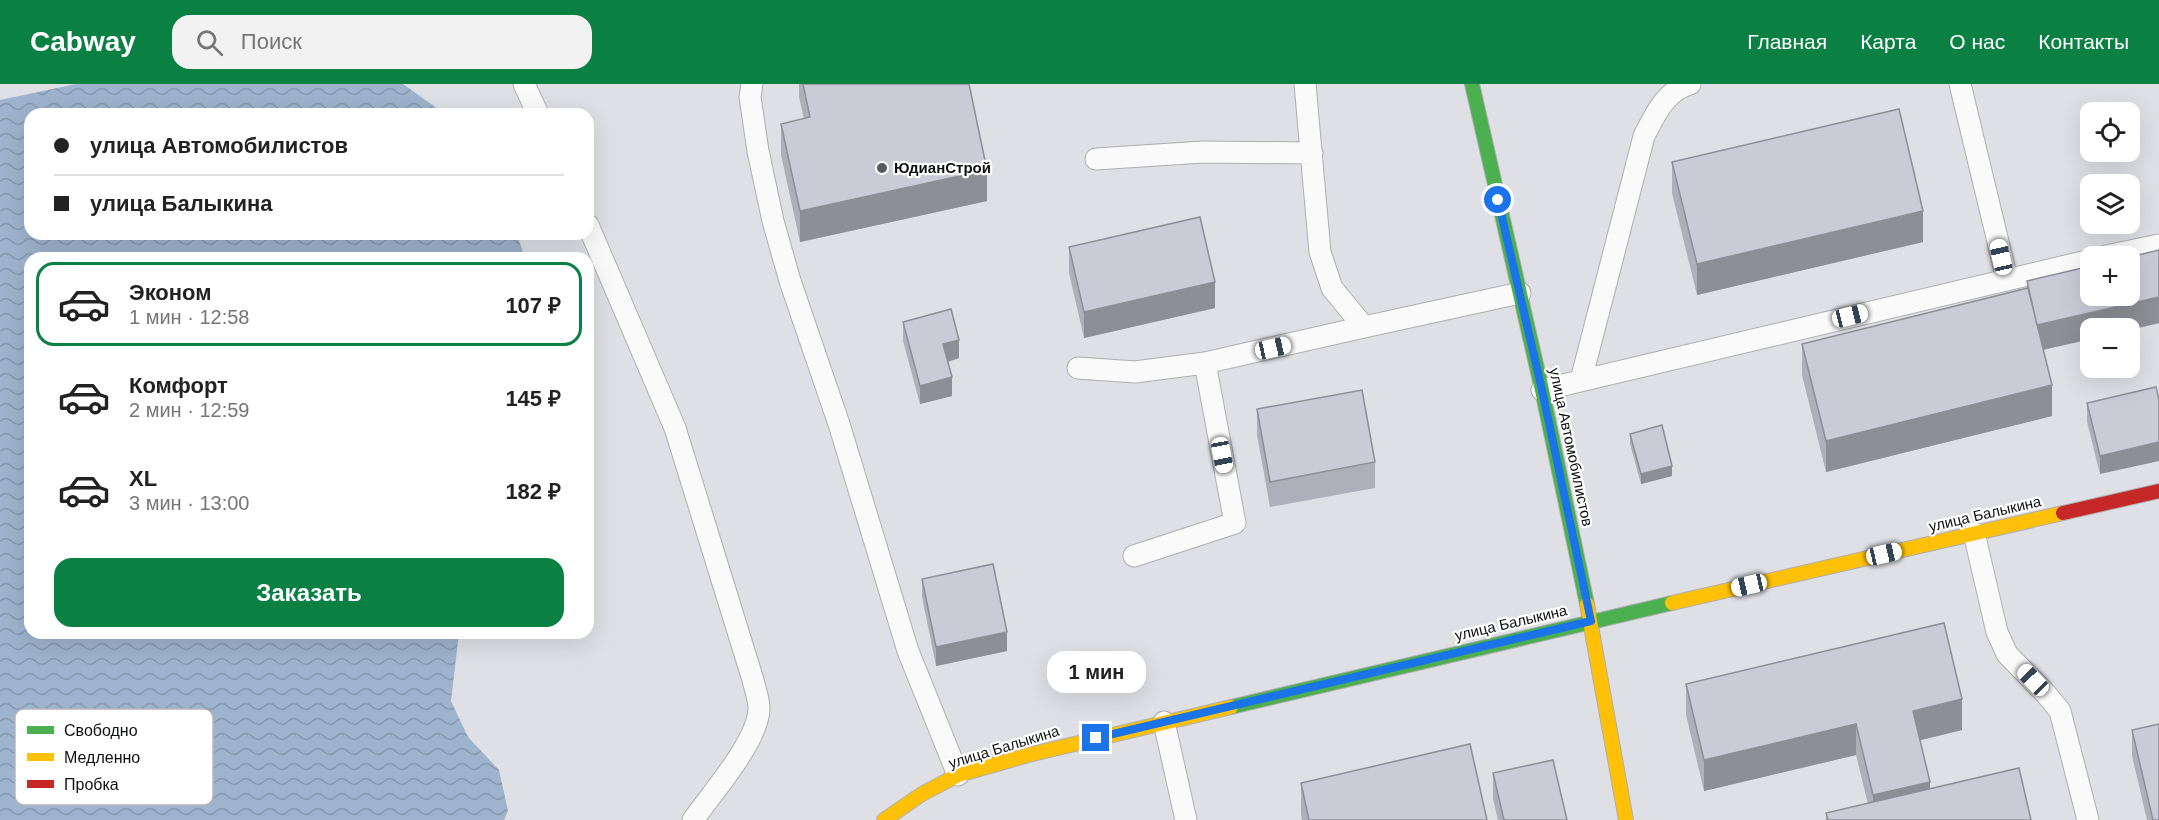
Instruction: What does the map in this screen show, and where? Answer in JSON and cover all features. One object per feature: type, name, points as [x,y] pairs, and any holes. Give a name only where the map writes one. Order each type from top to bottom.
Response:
[{"type":"street","name":"улица Автомобилистов","points":[[1472,84],[1542,390],[1591,621],[1626,820]]},
{"type":"street","name":"улица Балыкина","points":[[884,820],[922,794],[958,775],[1028,754],[1591,621],[2159,491]]},
{"type":"lane","points":[[524,84],[535,108]]},
{"type":"lane","points":[[752,84],[750,97],[758,151],[773,221],[790,280],[839,424],[908,651],[958,775]]},
{"type":"lane","points":[[1305,84],[1320,252],[1332,288],[1364,327]]},
{"type":"lane","points":[[1581,380],[1644,136],[1662,103],[1680,87],[1690,84]]},
{"type":"lane","points":[[1960,84],[2007,279]]},
{"type":"lane","points":[[1096,159],[1203,152],[1312,153]]},
{"type":"lane","points":[[594,239],[675,428],[753,680],[759,707],[755,729],[693,820]]},
{"type":"lane","points":[[2140,249],[2159,245]]},
{"type":"lane","points":[[1542,390],[2080,262]]},
{"type":"lane","points":[[1078,368],[1135,372],[1205,363],[1520,293]]},
{"type":"lane","points":[[1134,556],[1235,523],[1205,363]]},
{"type":"lane","points":[[1974,533],[1997,632],[2007,654],[2060,711],[2088,820]]},
{"type":"lane","points":[[1164,722],[1186,820]]},
{"type":"water","points":[[76,84],[403,84],[437,108],[24,108],[24,240],[519,240],[523,252],[24,252],[24,639],[458,639],[451,701],[468,737],[499,770],[508,811],[504,820],[0,820],[0,100]]},
{"type":"building","points":[[803,84],[969,84],[987,170],[800,211],[781,124],[810,117]]},
{"type":"building","points":[[1899,109],[1923,211],[1697,264],[1672,162]]},
{"type":"building","points":[[1200,217],[1215,282],[1084,312],[1069,247]]},
{"type":"building","points":[[2159,250],[2159,297],[2140,301],[2140,255]]},
{"type":"building","points":[[2080,269],[2080,306],[2120,306],[2037,325],[2027,281]]},
{"type":"building","points":[[2028,288],[2052,385],[1826,441],[1802,344]]},
{"type":"building","points":[[951,309],[959,340],[943,344],[952,377],[920,386],[903,322]]},
{"type":"building","points":[[2156,387],[2159,400],[2159,442],[2100,456],[2087,403]]},
{"type":"building","points":[[1362,390],[1375,462],[1270,482],[1257,409]]},
{"type":"building","points":[[1662,425],[1672,466],[1641,474],[1630,434]]},
{"type":"building","points":[[993,564],[1007,632],[936,647],[922,579]]},
{"type":"building","points":[[1944,623],[1962,699],[1913,711],[1930,782],[1873,795],[1856,724],[1704,760],[1686,684]]},
{"type":"building","points":[[2159,724],[2159,820],[2153,820],[2132,730]]},
{"type":"building","points":[[1470,744],[1487,820],[1309,820],[1301,783]]},
{"type":"building","points":[[1553,760],[1567,820],[1504,820],[1493,773]]},
{"type":"building","points":[[2019,768],[2031,820],[1828,820],[1826,813]]},
{"type":"traffic: fast","points":[[1472,84],[1542,390],[1587,604]]},
{"type":"traffic: fast","points":[[1231,707],[1672,603]]},
{"type":"traffic: slow","points":[[1672,603],[2063,513]]},
{"type":"traffic: slow","points":[[1587,604],[1626,820]]},
{"type":"traffic: slow","points":[[884,820],[922,794],[958,775],[1028,755],[1231,707]]},
{"type":"traffic: jam","points":[[2063,513],[2159,491]]},
{"type":"place","name":"ЮдианСтрой","points":[[882,168]]},
{"type":"route","points":[[1096,738],[1591,621],[1542,390],[1498,200]]}]
